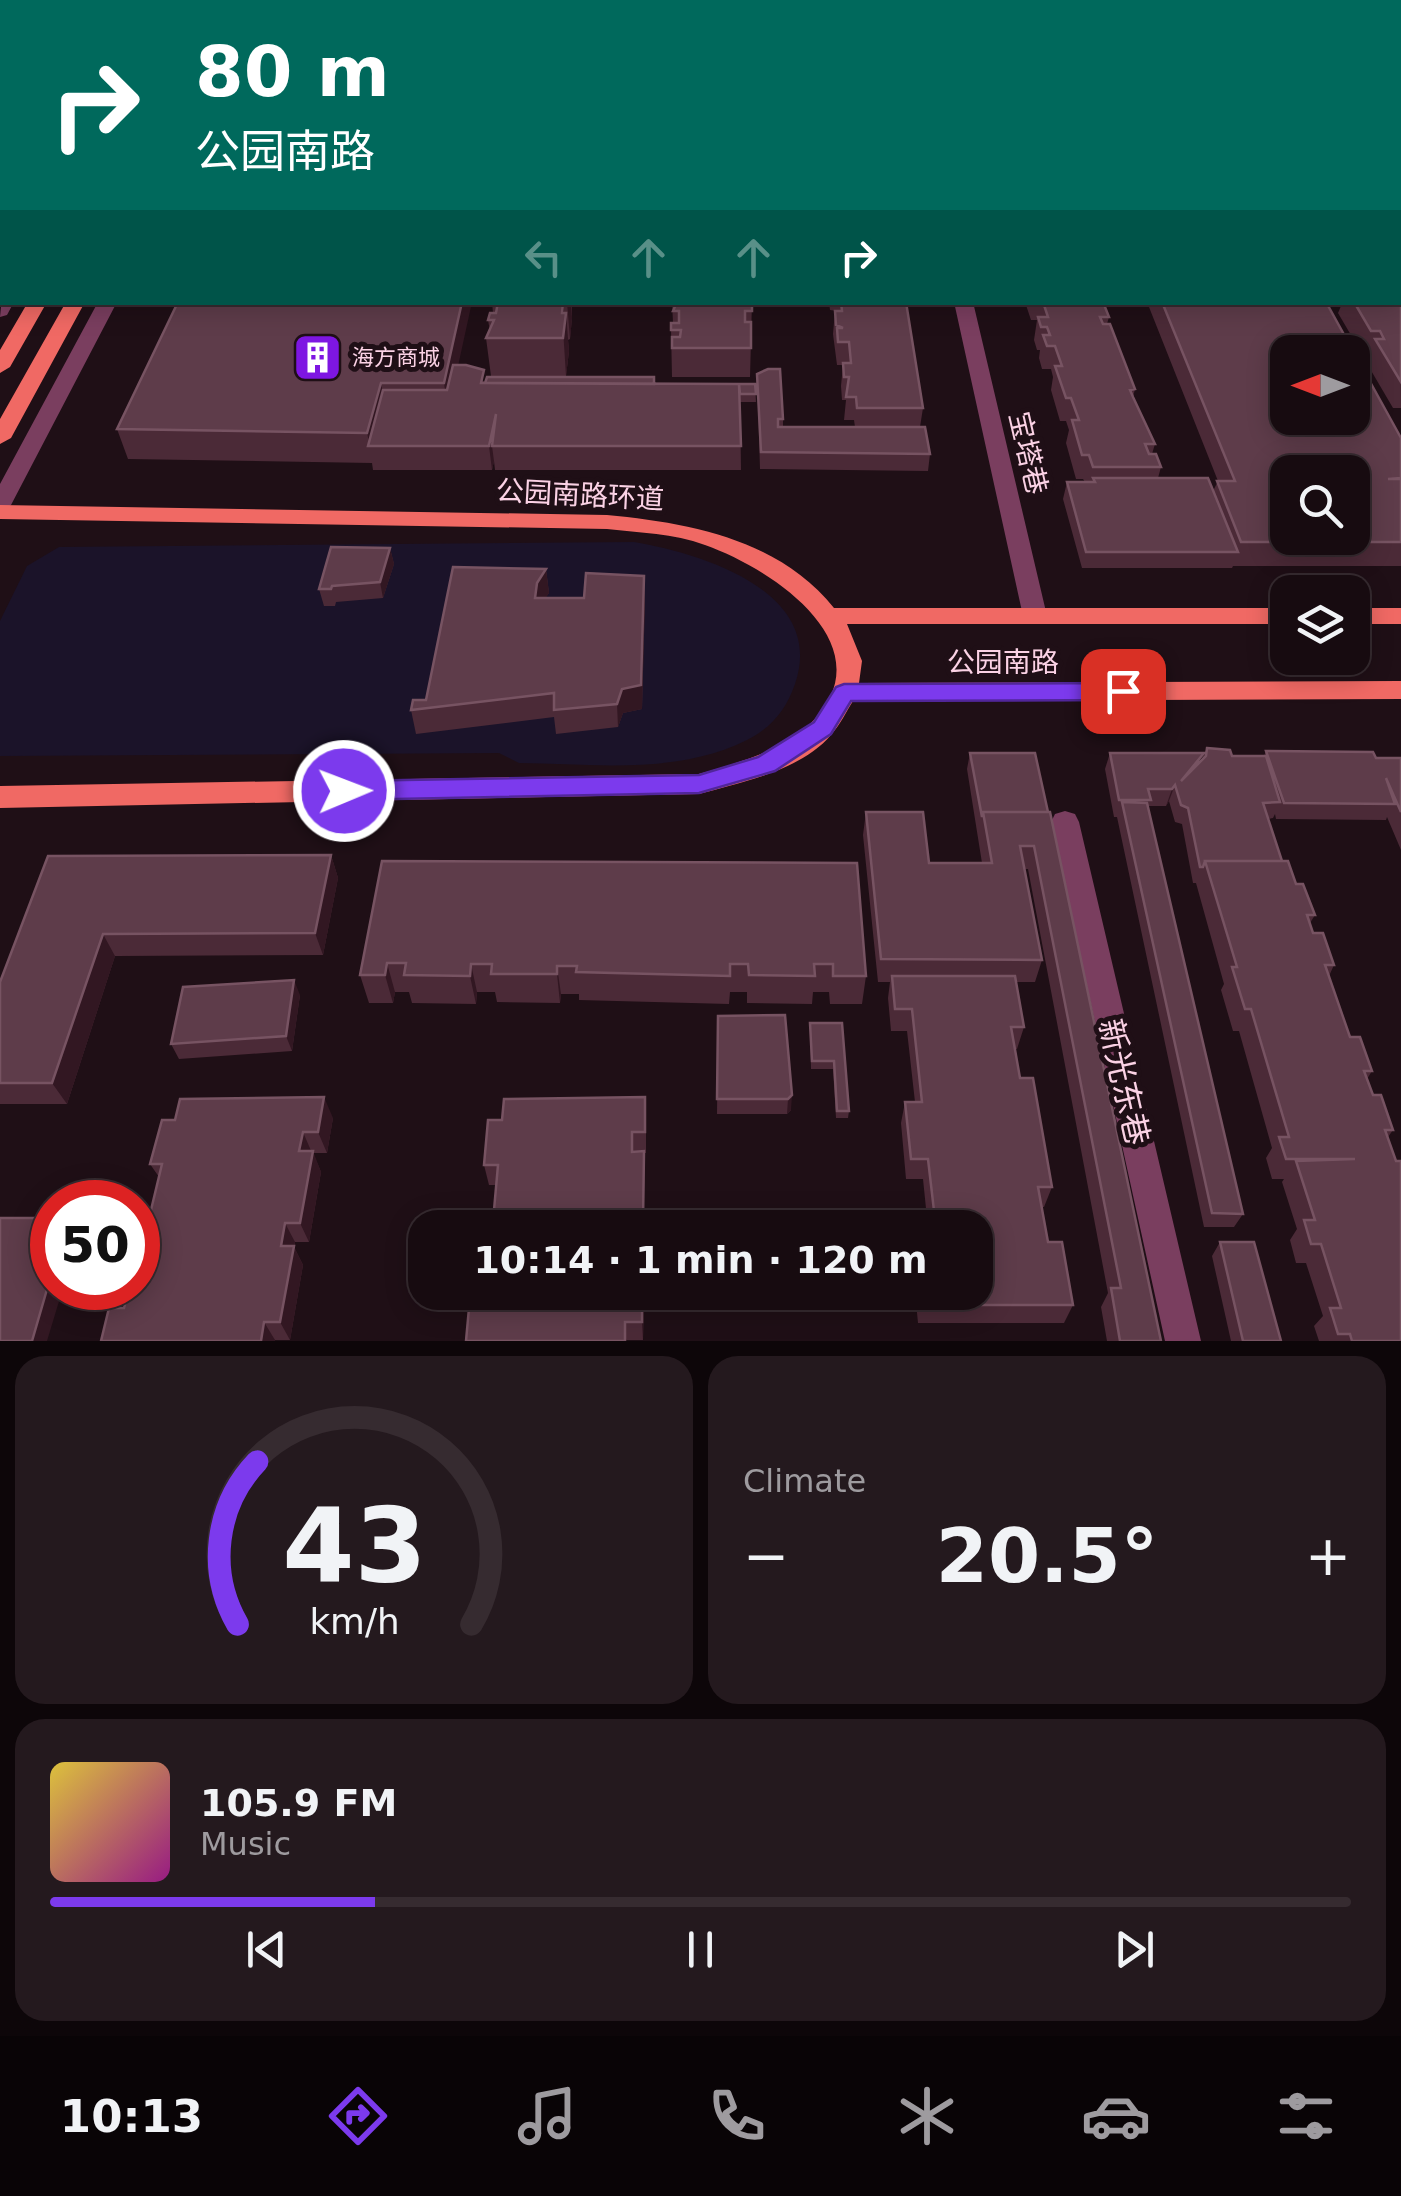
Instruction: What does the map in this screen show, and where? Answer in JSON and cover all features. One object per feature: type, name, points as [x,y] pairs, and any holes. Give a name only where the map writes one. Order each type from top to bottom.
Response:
[{"type":"main road","points":[[0,367],[36,305]]},
{"type":"main road","points":[[0,438],[74,305]]},
{"type":"main road","name":"公园南路环道","points":[[0,508],[607,522],[683,530],[735,549],[798,584],[832,616],[851,653],[844,692]]},
{"type":"main road","name":"公园南路","points":[[832,616],[1270,616]]},
{"type":"main road","points":[[1370,616],[1401,616]]},
{"type":"main road","name":"公园南路","points":[[844,692],[1401,690]]},
{"type":"main road","points":[[0,798],[699,784],[766,764],[822,728],[844,692]]},
{"type":"street","points":[[0,508],[106,305]]},
{"type":"street","name":"宝塔巷","points":[[964,305],[1035,616]]},
{"type":"street","name":"新光东巷","points":[[1065,822],[1183,1341]]},
{"type":"shaded area","points":[[634,542],[722,567],[776,601],[793,624],[800,652],[795,684],[777,717],[756,735],[693,759],[635,765],[519,763],[499,753],[0,756],[0,621],[27,566],[59,547]]},
{"type":"building","name":"海方商城","points":[[177,305],[461,305],[444,383],[381,383],[367,433],[117,429]]},
{"type":"building","points":[[497,305],[563,305],[562,313],[566,313],[563,338],[486,338],[494,320],[488,320],[490,313],[496,313]]},
{"type":"building","points":[[676,305],[752,305],[752,311],[745,311],[745,322],[751,322],[751,348],[672,348],[672,337],[680,337],[681,330],[671,330],[671,323],[679,323],[679,311],[673,311]]},
{"type":"building","points":[[841,305],[906,305],[923,408],[857,408],[856,397],[846,397],[849,377],[844,377],[843,363],[851,363],[849,342],[838,342],[837,328],[843,328],[836,325],[835,311],[842,311]]},
{"type":"building","points":[[1044,305],[1104,305],[1109,317],[1100,317],[1103,324],[1110,324],[1135,389],[1130,390],[1155,444],[1145,444],[1149,454],[1156,454],[1161,467],[1093,467],[1089,455],[1082,455],[1072,420],[1079,420],[1055,366],[1062,366],[1055,346],[1047,346],[1043,335],[1050,335],[1047,327],[1041,327],[1038,317],[1048,317]]},
{"type":"building","points":[[1163,305],[1328,305],[1344,335],[1270,335],[1270,435],[1370,435],[1370,382],[1401,438],[1401,478],[1388,479],[1401,479],[1401,542],[1370,542],[1370,455],[1270,455],[1270,542],[1241,542],[1217,481],[1235,481]]},
{"type":"building","points":[[1356,305],[1401,305],[1401,382],[1375,339],[1384,339],[1380,331],[1371,331]]},
{"type":"building","points":[[453,365],[484,370],[481,383],[739,384],[741,446],[492,446],[496,414],[489,446],[368,446],[383,390],[447,390]]},
{"type":"building","points":[[780,369],[783,419],[778,419],[778,427],[925,427],[930,454],[761,452],[757,374]]},
{"type":"building","points":[[487,377],[654,377],[654,384],[485,383]]},
{"type":"building","points":[[739,384],[755,384],[756,394],[740,394]]},
{"type":"building","points":[[1093,478],[1208,478],[1238,552],[1086,552],[1067,482],[1095,482]]},
{"type":"building","points":[[331,547],[390,548],[380,582],[319,589]]},
{"type":"building","points":[[453,567],[546,569],[537,583],[535,598],[584,598],[586,573],[644,576],[641,685],[622,689],[617,704],[554,710],[554,693],[411,710],[413,700],[426,700]]},
{"type":"building","points":[[1207,748],[1230,750],[1232,756],[1266,756],[1280,802],[1263,803],[1282,861],[1205,861],[1200,867],[1188,808],[1181,805],[1175,785],[1172,789],[1148,789],[1151,800],[1119,800],[1110,753],[1204,753],[1181,781],[1206,756]]},
{"type":"building","points":[[1266,751],[1373,752],[1376,758],[1401,758],[1401,812],[1386,778],[1395,804],[1284,803]]},
{"type":"building","points":[[970,753],[1035,753],[1048,812],[983,812],[982,817]]},
{"type":"building","points":[[1122,802],[1147,803],[1243,1214],[1212,1213]]},
{"type":"building","points":[[866,812],[923,812],[929,863],[992,863],[983,812],[1050,812],[1161,1341],[1120,1341],[1111,1288],[1121,1288],[1034,846],[1020,846],[1042,960],[881,959]]},
{"type":"building","points":[[331,855],[315,933],[103,934],[52,1083],[0,1083],[0,982],[48,856]]},
{"type":"building","points":[[382,861],[857,863],[866,976],[833,976],[833,964],[814,964],[815,976],[749,975],[748,964],[730,964],[730,976],[576,972],[577,966],[557,966],[557,974],[491,974],[492,964],[471,964],[470,976],[404,975],[406,963],[387,963],[385,975],[360,975]]},
{"type":"building","points":[[1205,861],[1288,861],[1296,884],[1303,884],[1315,915],[1307,915],[1313,933],[1323,933],[1334,965],[1325,965],[1350,1037],[1360,1037],[1372,1071],[1364,1071],[1373,1095],[1381,1095],[1393,1130],[1385,1130],[1396,1161],[1401,1161],[1401,1341],[1352,1341],[1350,1334],[1338,1334],[1330,1308],[1341,1308],[1321,1244],[1311,1244],[1304,1220],[1315,1220],[1296,1161],[1355,1159],[1286,1159],[1279,1137],[1289,1137],[1251,1009],[1245,1009],[1232,967],[1237,967]]},
{"type":"building","points":[[892,976],[1015,976],[1024,1027],[1011,1027],[1020,1078],[1033,1078],[1052,1187],[1038,1187],[1048,1242],[1062,1242],[1073,1305],[993,1305],[993,1210],[934,1210],[928,1159],[911,1159],[905,1102],[922,1102],[912,1009],[895,1009]]},
{"type":"building","points":[[294,980],[286,1036],[171,1044],[183,987]]},
{"type":"building","points":[[785,1015],[792,1095],[788,1099],[717,1099],[718,1016]]},
{"type":"building","points":[[810,1023],[842,1023],[849,1111],[837,1111],[834,1061],[812,1061]]},
{"type":"building","points":[[324,1097],[318,1132],[303,1132],[299,1151],[313,1151],[300,1223],[285,1223],[281,1246],[294,1246],[280,1322],[264,1322],[261,1341],[101,1341],[109,1310],[160,1310],[158,1180],[162,1164],[150,1164],[162,1120],[175,1120],[180,1099]]},
{"type":"building","points":[[645,1097],[645,1132],[632,1132],[632,1152],[644,1151],[643,1210],[494,1210],[498,1165],[484,1165],[488,1120],[502,1120],[504,1099]]},
{"type":"building","points":[[0,1218],[30,1218],[30,1310],[41,1310],[32,1341],[0,1341]]},
{"type":"building","points":[[1220,1242],[1254,1242],[1281,1341],[1243,1341]]},
{"type":"building","points":[[469,1310],[642,1310],[642,1322],[625,1322],[625,1341],[466,1341]]},
{"type":"place","name":"海方商城","points":[[317,357]]},
{"type":"route","points":[[344,791],[699,784],[766,764],[822,728],[844,692],[1123,691]]}]
